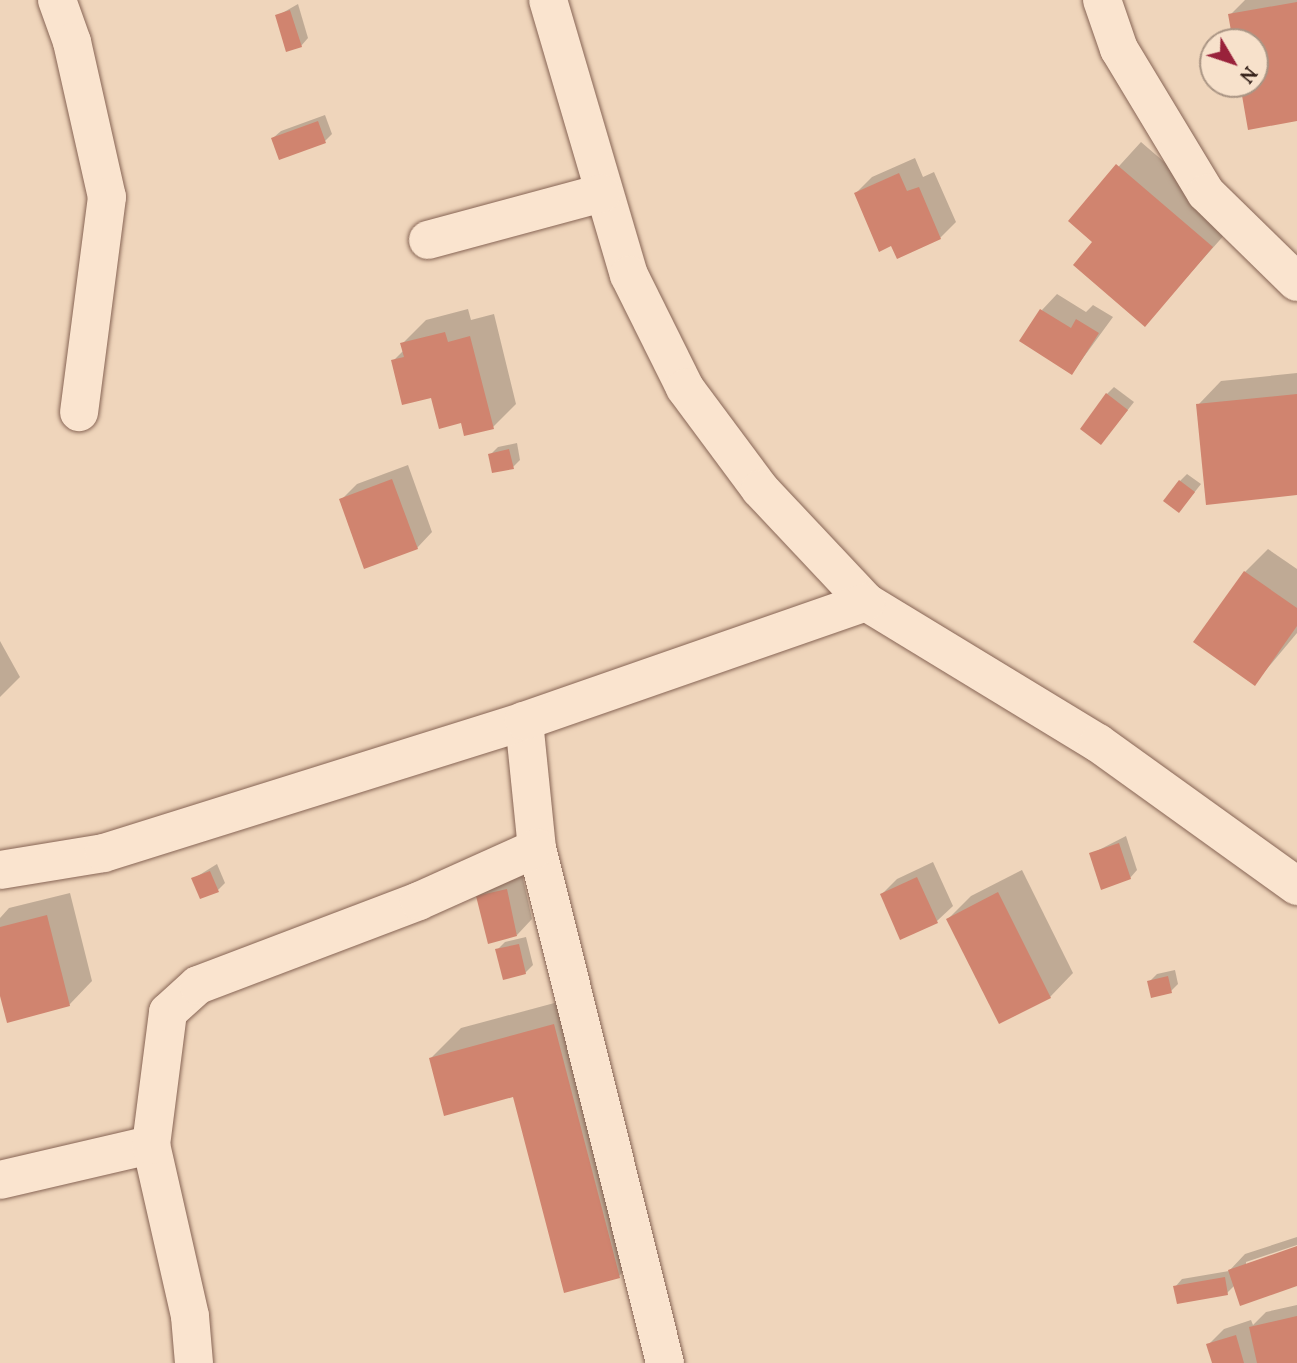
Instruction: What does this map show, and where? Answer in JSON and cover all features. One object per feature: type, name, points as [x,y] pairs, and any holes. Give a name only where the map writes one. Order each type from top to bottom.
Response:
[{"type":"street","points":[[57,0],[72,42],[107,197],[79,412]]},
{"type":"street","points":[[548,0],[602,193],[629,275],[685,388],[760,489],[866,602],[1098,743],[1297,886]]},
{"type":"street","points":[[1102,0],[1119,49],[1206,193],[1297,282]]},
{"type":"street","points":[[428,240],[602,193]]},
{"type":"street","points":[[0,870],[104,853],[524,721],[866,602]]},
{"type":"street","points":[[524,721],[537,848],[665,1363]]},
{"type":"street","points":[[194,1363],[190,1315],[151,1145],[163,1029],[168,1012],[198,985],[419,901],[537,848]]},
{"type":"street","points":[[0,1180],[151,1145]]},
{"type":"building","points":[[1297,2],[1297,121],[1248,130],[1242,98],[1269,98],[1269,28],[1230,28],[1228,14]]},
{"type":"building","points":[[290,10],[302,47],[286,52],[275,15]]},
{"type":"building","points":[[318,121],[326,143],[279,160],[271,138]]},
{"type":"building","points":[[1116,164],[1213,247],[1145,327],[1073,265],[1092,242],[1068,221]]},
{"type":"building","points":[[899,173],[907,191],[919,187],[941,239],[897,259],[891,246],[879,252],[854,193]]},
{"type":"building","points":[[1040,309],[1071,328],[1076,319],[1099,333],[1072,375],[1019,341]]},
{"type":"building","points":[[445,332],[448,342],[470,336],[494,429],[464,436],[461,423],[439,429],[431,398],[402,405],[391,360],[404,357],[400,343]]},
{"type":"building","points":[[1106,393],[1128,410],[1101,445],[1080,429]]},
{"type":"building","points":[[1297,394],[1297,495],[1206,505],[1196,404]]},
{"type":"building","points":[[509,449],[514,469],[492,473],[488,454]]},
{"type":"building","points":[[392,479],[418,549],[364,569],[339,499]]},
{"type":"building","points":[[1179,480],[1195,492],[1179,513],[1163,501]]},
{"type":"building","points":[[1244,571],[1297,608],[1297,626],[1255,686],[1193,642]]},
{"type":"building","points":[[1119,843],[1131,879],[1101,890],[1089,853]]},
{"type":"building","points":[[210,871],[219,892],[200,899],[191,878]]},
{"type":"building","points":[[917,877],[938,923],[900,940],[880,894]]},
{"type":"building","points":[[507,889],[517,936],[488,944],[476,896]]},
{"type":"building","points":[[998,892],[1051,998],[999,1024],[946,919]]},
{"type":"building","points":[[47,915],[70,1006],[7,1023],[0,996],[0,927]]},
{"type":"building","points":[[519,944],[526,974],[503,980],[495,949]]},
{"type":"building","points":[[1168,976],[1172,993],[1151,998],[1147,981]]},
{"type":"building","points":[[554,1024],[620,1278],[564,1293],[513,1097],[444,1116],[429,1058]]},
{"type":"building","points":[[1297,1246],[1297,1286],[1240,1306],[1228,1270]]},
{"type":"building","points":[[1225,1277],[1228,1295],[1177,1304],[1173,1286]]},
{"type":"building","points":[[1297,1316],[1297,1363],[1257,1363],[1249,1327]]},
{"type":"building","points":[[1236,1335],[1244,1363],[1212,1363],[1206,1344]]}]
